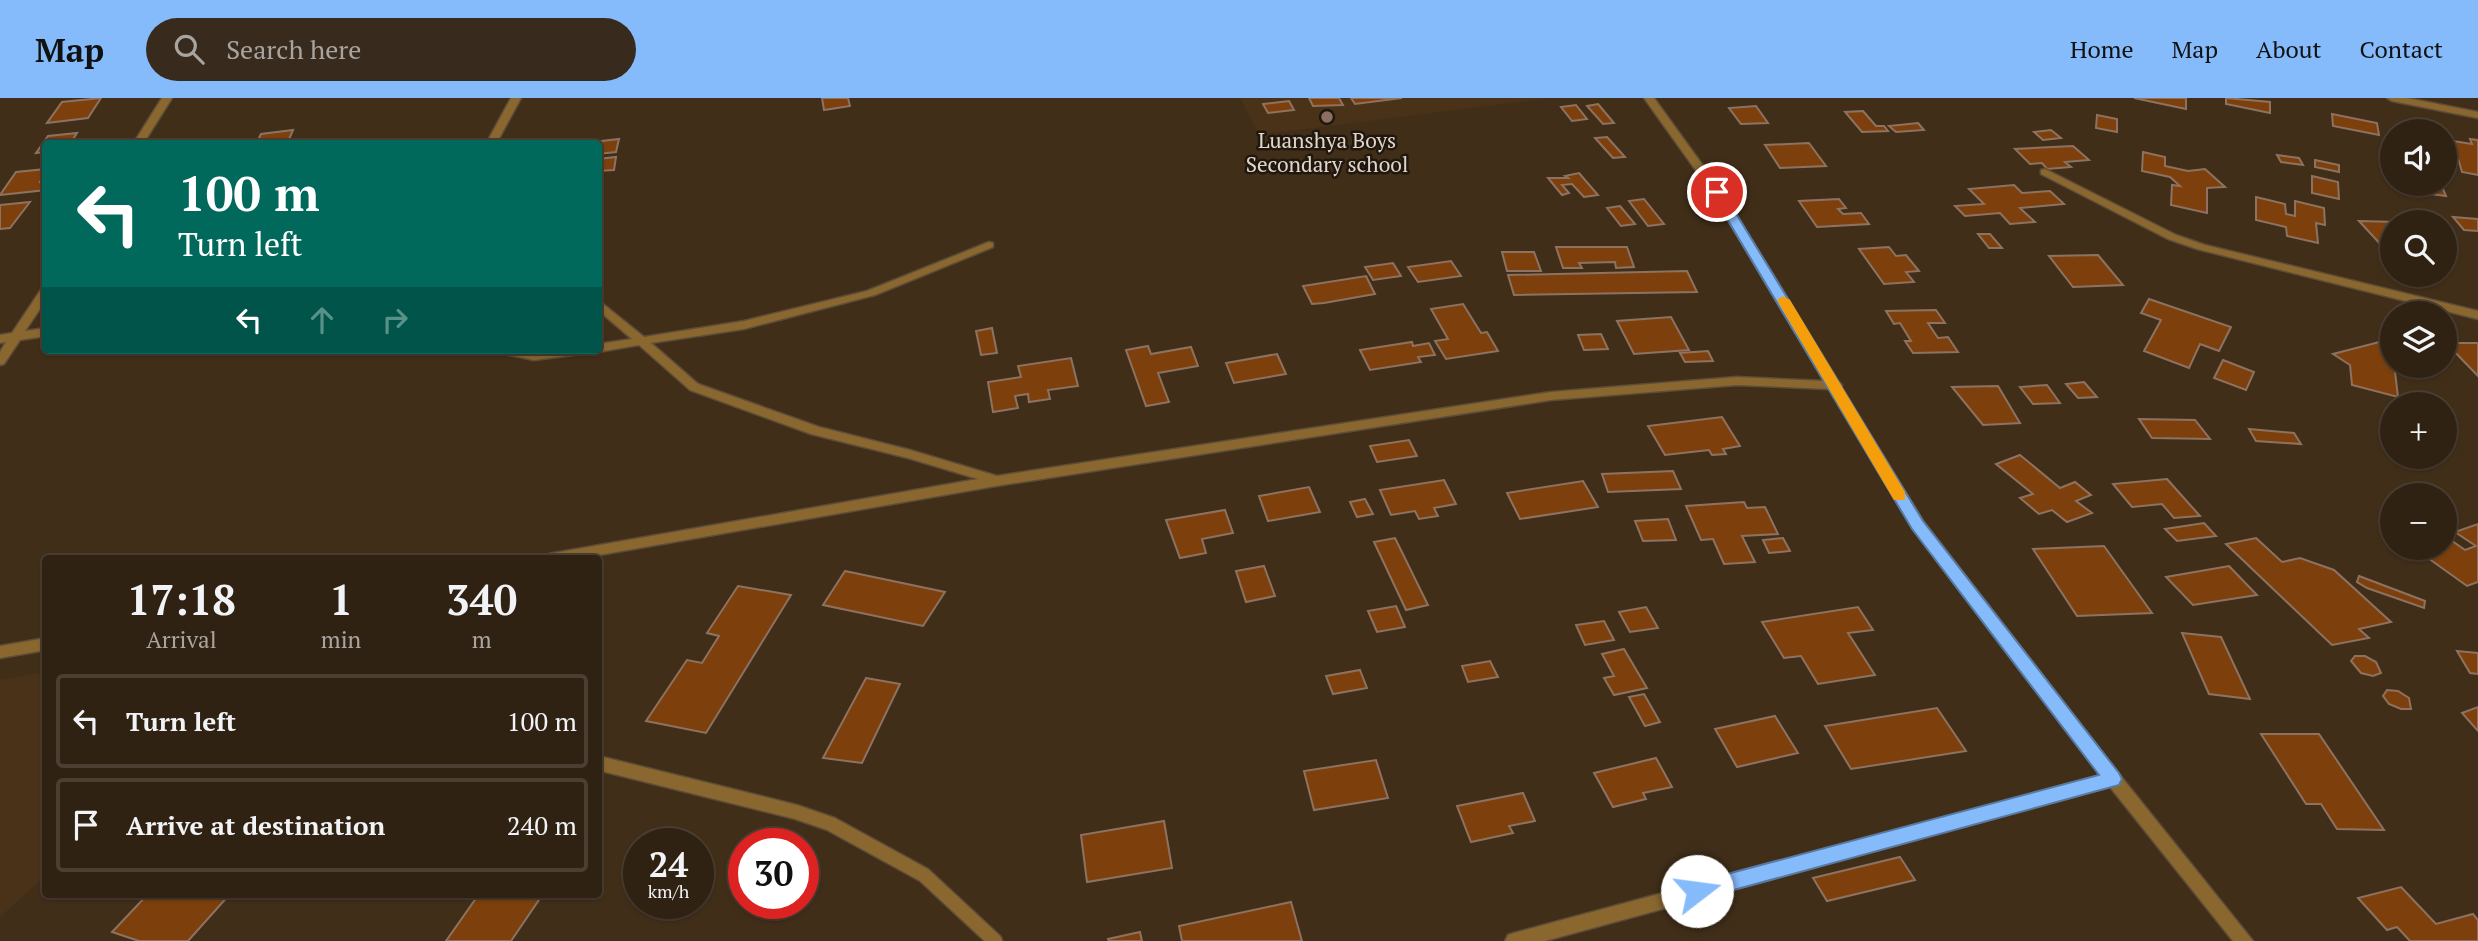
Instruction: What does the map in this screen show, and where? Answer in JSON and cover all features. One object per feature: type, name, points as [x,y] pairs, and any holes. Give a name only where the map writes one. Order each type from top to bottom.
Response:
[{"type":"street","points":[[141,140],[167,98]]},
{"type":"street","points":[[493,140],[516,98]]},
{"type":"street","points":[[1649,98],[1717,192],[1836,385],[1918,525],[2113,779],[2244,941]]},
{"type":"street","points":[[2392,98],[2474,114]]},
{"type":"street","points":[[2467,98],[2474,114]]},
{"type":"street","points":[[2045,172],[2172,237],[2202,247],[2478,315]]},
{"type":"street","points":[[602,347],[744,324],[871,293],[989,245]]},
{"type":"street","points":[[0,361],[42,296]]},
{"type":"street","points":[[602,306],[694,387],[816,431],[910,454],[996,481]]},
{"type":"street","points":[[0,339],[42,333]]},
{"type":"street","points":[[524,354],[549,354]]},
{"type":"street","points":[[571,555],[996,481],[1551,396],[1737,381],[1836,385]]},
{"type":"street","points":[[0,652],[42,645]]},
{"type":"street","points":[[1514,941],[2113,779]]},
{"type":"lane","points":[[602,764],[796,812],[831,824],[924,875],[995,941]]},
{"type":"shaded area","name":"Luanshya Boys Secondary school","points":[[1240,98],[1551,98],[1259,135]]},
{"type":"shaded area","points":[[42,673],[42,879],[0,917],[0,680]]},
{"type":"building","points":[[101,98],[88,118],[47,123],[62,102]]},
{"type":"building","points":[[822,98],[848,98],[850,106],[824,110]]},
{"type":"building","points":[[1309,98],[1339,98],[1343,105],[1313,106]]},
{"type":"building","points":[[1351,98],[1402,98],[1355,104]]},
{"type":"building","points":[[2134,98],[2186,98],[2186,109]]},
{"type":"building","points":[[2226,98],[2270,102],[2270,113],[2226,104]]},
{"type":"building","points":[[1289,101],[1294,110],[1268,113],[1263,104]]},
{"type":"building","points":[[1598,104],[1614,123],[1603,124],[1587,106]]},
{"type":"building","points":[[1576,105],[1587,119],[1572,121],[1561,107]]},
{"type":"building","points":[[1756,106],[1768,123],[1741,124],[1729,108]]},
{"type":"building","points":[[1863,111],[1876,126],[1884,126],[1888,131],[1862,132],[1845,112]]},
{"type":"building","points":[[2332,114],[2377,123],[2379,135],[2333,126]]},
{"type":"building","points":[[2097,115],[2117,119],[2117,132],[2096,128]]},
{"type":"building","points":[[1918,123],[1924,130],[1896,132],[1889,126]]},
{"type":"building","points":[[293,130],[289,140],[258,140],[261,134]]},
{"type":"building","points":[[2051,130],[2061,138],[2043,140],[2034,132]]},
{"type":"building","points":[[77,133],[73,140],[45,140],[48,136]]},
{"type":"building","points":[[1607,137],[1625,157],[1613,158],[1595,138]]},
{"type":"building","points":[[619,139],[616,152],[602,154],[602,141]]},
{"type":"building","points":[[2470,139],[2478,140],[2478,175],[2462,172],[2457,155],[2457,142],[2472,144]]},
{"type":"building","points":[[1809,143],[1826,166],[1780,168],[1765,145]]},
{"type":"building","points":[[2073,146],[2089,160],[2065,162],[2071,167],[2047,169],[2042,163],[2030,164],[2015,149]]},
{"type":"building","points":[[2143,152],[2165,157],[2165,166],[2188,171],[2205,169],[2225,187],[2207,188],[2207,213],[2171,205],[2172,185],[2180,186],[2170,177],[2142,171]]},
{"type":"building","points":[[2277,155],[2299,158],[2303,165],[2281,162]]},
{"type":"building","points":[[616,157],[614,170],[602,171],[602,159]]},
{"type":"building","points":[[2315,160],[2339,165],[2339,172],[2315,167]]},
{"type":"building","points":[[42,169],[42,190],[0,195],[16,172]]},
{"type":"building","points":[[1579,173],[1598,195],[1584,197],[1572,184],[1562,185],[1569,193],[1562,195],[1548,178],[1568,178],[1565,176]]},
{"type":"building","points":[[2312,176],[2338,182],[2339,199],[2312,193]]},
{"type":"building","points":[[2014,185],[2022,193],[2050,191],[2064,204],[2020,208],[2035,222],[2010,224],[2000,213],[1965,216],[1955,206],[1984,204],[1969,189]]},
{"type":"building","points":[[2256,197],[2285,204],[2286,214],[2295,216],[2295,201],[2324,208],[2325,225],[2316,223],[2318,243],[2287,236],[2286,227],[2256,220]]},
{"type":"building","points":[[1644,199],[1664,224],[1648,226],[1629,201]]},
{"type":"building","points":[[1839,199],[1846,208],[1838,209],[1843,214],[1861,213],[1869,224],[1817,227],[1799,201]]},
{"type":"building","points":[[30,202],[10,228],[0,229],[0,205]]},
{"type":"building","points":[[1620,206],[1635,224],[1621,226],[1607,208]]},
{"type":"building","points":[[2457,217],[2478,219],[2478,231],[2464,230],[2457,222]]},
{"type":"building","points":[[2359,221],[2380,222],[2380,244]]},
{"type":"building","points":[[1978,234],[1990,234],[2002,248],[1989,248]]},
{"type":"building","points":[[1556,247],[1627,247],[1634,267],[1616,268],[1615,262],[1579,263],[1582,268],[1563,268]]},
{"type":"building","points":[[1889,247],[1896,256],[1906,255],[1919,271],[1906,272],[1914,282],[1884,284],[1859,249]]},
{"type":"building","points":[[1502,252],[1534,252],[1541,271],[1507,271]]},
{"type":"building","points":[[2098,255],[2123,285],[2073,287],[2049,256]]},
{"type":"building","points":[[1451,261],[1461,276],[1418,282],[1408,267]]},
{"type":"building","points":[[1393,263],[1401,276],[1373,280],[1365,267]]},
{"type":"building","points":[[1687,271],[1697,292],[1514,295],[1508,275]]},
{"type":"building","points":[[1366,276],[1375,294],[1312,304],[1303,286]]},
{"type":"building","points":[[2149,299],[2231,327],[2219,351],[2200,344],[2189,368],[2144,351],[2161,320],[2141,313]]},
{"type":"building","points":[[1463,304],[1481,333],[1487,332],[1498,351],[1446,359],[1435,341],[1448,339],[1431,309]]},
{"type":"building","points":[[1936,310],[1945,323],[1928,323],[1938,338],[1948,337],[1958,352],[1913,353],[1905,341],[1911,341],[1900,323],[1894,324],[1886,311]]},
{"type":"building","points":[[1671,317],[1689,350],[1634,354],[1617,321]]},
{"type":"building","points":[[992,328],[997,353],[981,355],[976,331]]},
{"type":"building","points":[[1601,334],[1608,349],[1584,350],[1578,335]]},
{"type":"building","points":[[1412,342],[1413,346],[1429,343],[1435,355],[1418,357],[1421,362],[1370,370],[1360,350]]},
{"type":"building","points":[[2380,342],[2380,378],[2396,378],[2397,392],[2380,392],[2352,385],[2350,365],[2333,354]]},
{"type":"building","points":[[2457,343],[2478,343],[2478,376],[2457,354]]},
{"type":"building","points":[[1148,346],[1151,354],[1191,347],[1198,366],[1158,373],[1169,402],[1146,406],[1126,350]]},
{"type":"building","points":[[1708,351],[1713,361],[1685,362],[1680,353]]},
{"type":"building","points":[[1277,354],[1286,374],[1234,383],[1226,363]]},
{"type":"building","points":[[1071,358],[1078,386],[1048,390],[1050,399],[1029,402],[1028,394],[1015,396],[1018,408],[993,412],[988,382],[1021,377],[1018,366]]},
{"type":"building","points":[[2223,360],[2254,372],[2246,390],[2214,378]]},
{"type":"building","points":[[2084,382],[2097,397],[2078,398],[2066,384]]},
{"type":"building","points":[[2047,385],[2060,403],[2033,404],[2020,387]]},
{"type":"building","points":[[1998,386],[2020,423],[1983,425],[1952,387]]},
{"type":"building","points":[[1722,417],[1740,446],[1723,449],[1726,454],[1712,455],[1709,450],[1665,455],[1648,426]]},
{"type":"building","points":[[2139,419],[2195,420],[2210,439],[2152,438]]},
{"type":"building","points":[[2249,429],[2294,433],[2301,444],[2256,441]]},
{"type":"building","points":[[1409,440],[1417,456],[1377,462],[1370,446]]},
{"type":"building","points":[[2020,455],[2060,488],[2075,482],[2091,495],[2076,501],[2092,513],[2067,522],[2052,510],[2039,514],[2020,498],[2033,494],[1996,464]]},
{"type":"building","points":[[1673,471],[1681,489],[1608,492],[1602,474]]},
{"type":"building","points":[[2167,479],[2200,516],[2174,518],[2162,504],[2132,507],[2113,484]]},
{"type":"building","points":[[1444,480],[1456,504],[1434,508],[1438,516],[1419,519],[1415,511],[1391,515],[1380,490]]},
{"type":"building","points":[[1583,481],[1598,507],[1520,519],[1507,493]]},
{"type":"building","points":[[1309,487],[1320,512],[1268,521],[1259,496]]},
{"type":"building","points":[[1365,499],[1373,514],[1357,517],[1350,502]]},
{"type":"building","points":[[1744,502],[1747,508],[1765,507],[1778,534],[1742,536],[1755,562],[1724,564],[1713,539],[1701,540],[1686,506]]},
{"type":"building","points":[[1225,510],[1233,533],[1202,539],[1206,553],[1180,558],[1166,520]]},
{"type":"building","points":[[1668,519],[1676,540],[1643,541],[1635,521]]},
{"type":"building","points":[[2204,523],[2216,536],[2177,541],[2165,529]]},
{"type":"building","points":[[2478,524],[2478,582],[2467,586],[2431,560],[2457,560],[2457,544],[2465,550],[2476,546],[2457,531]]},
{"type":"building","points":[[1395,538],[1428,605],[1406,610],[1374,542]]},
{"type":"building","points":[[1783,538],[1790,551],[1769,553],[1763,540]]},
{"type":"building","points":[[2256,538],[2282,562],[2300,558],[2334,570],[2391,622],[2359,629],[2369,638],[2332,645],[2226,544]]},
{"type":"building","points":[[2104,546],[2152,613],[2077,616],[2033,549]]},
{"type":"building","points":[[1264,566],[1275,596],[1246,602],[1236,571]]},
{"type":"building","points":[[2229,566],[2257,595],[2193,605],[2166,577]]},
{"type":"building","points":[[845,571],[945,592],[923,626],[823,605]]},
{"type":"building","points":[[2359,576],[2425,601],[2424,608],[2367,588],[2357,582]]},
{"type":"building","points":[[738,586],[791,595],[706,733],[646,721],[687,660],[702,663],[719,636],[707,633]]},
{"type":"building","points":[[1396,606],[1405,627],[1377,632],[1368,611]]},
{"type":"building","points":[[1646,607],[1658,628],[1630,632],[1619,612]]},
{"type":"building","points":[[1858,607],[1873,630],[1848,633],[1875,675],[1818,684],[1801,656],[1784,658],[1762,622]]},
{"type":"building","points":[[1604,621],[1614,640],[1585,645],[1576,625]]},
{"type":"building","points":[[2182,633],[2221,637],[2250,699],[2209,694]]},
{"type":"building","points":[[1624,649],[1647,688],[1614,695],[1604,678],[1614,676],[1602,654]]},
{"type":"building","points":[[2457,651],[2478,653],[2478,674],[2470,673]]},
{"type":"building","points":[[2355,656],[2365,656],[2376,662],[2381,673],[2373,676],[2361,673],[2351,661]]},
{"type":"building","points":[[1490,661],[1498,677],[1468,682],[1462,666]]},
{"type":"building","points":[[1360,670],[1367,688],[1333,694],[1326,676]]},
{"type":"building","points":[[866,678],[900,684],[862,763],[823,758]]},
{"type":"building","points":[[2387,690],[2398,691],[2409,698],[2411,709],[2401,709],[2389,704],[2383,696]]},
{"type":"building","points":[[1644,694],[1660,722],[1645,726],[1629,697]]},
{"type":"building","points":[[2478,707],[2478,731],[2462,713]]},
{"type":"building","points":[[1937,708],[1966,751],[1851,769],[1825,726]]},
{"type":"building","points":[[1775,716],[1798,753],[1737,767],[1715,729]]},
{"type":"building","points":[[2261,734],[2319,734],[2384,830],[2337,829],[2321,804],[2306,804]]},
{"type":"building","points":[[1656,758],[1672,787],[1643,793],[1646,799],[1613,807],[1594,773]]},
{"type":"building","points":[[1376,760],[1388,798],[1314,810],[1304,771]]},
{"type":"building","points":[[1523,793],[1535,821],[1509,826],[1513,833],[1471,842],[1457,806]]},
{"type":"building","points":[[1164,821],[1172,868],[1087,882],[1081,835]]},
{"type":"building","points":[[1900,857],[1915,880],[1827,901],[1813,878]]},
{"type":"building","points":[[2401,887],[2436,924],[2473,914],[2478,920],[2478,941],[2410,941],[2397,927],[2387,930],[2358,898]]},
{"type":"building","points":[[144,898],[226,898],[188,941],[139,941],[112,932]]},
{"type":"building","points":[[476,898],[540,898],[511,941],[446,941]]},
{"type":"building","points":[[1291,902],[1302,941],[1182,941],[1179,926]]},
{"type":"building","points":[[1140,932],[1142,941],[1108,939]]},
{"type":"slow traffic","points":[[1783,300],[1900,496]]},
{"type":"place","name":"Luanshya Boys Secondary school","points":[[1327,117]]},
{"type":"route","points":[[1697,891],[2113,779],[1958,581],[1918,525],[1878,462],[1836,385],[1717,192]]}]
